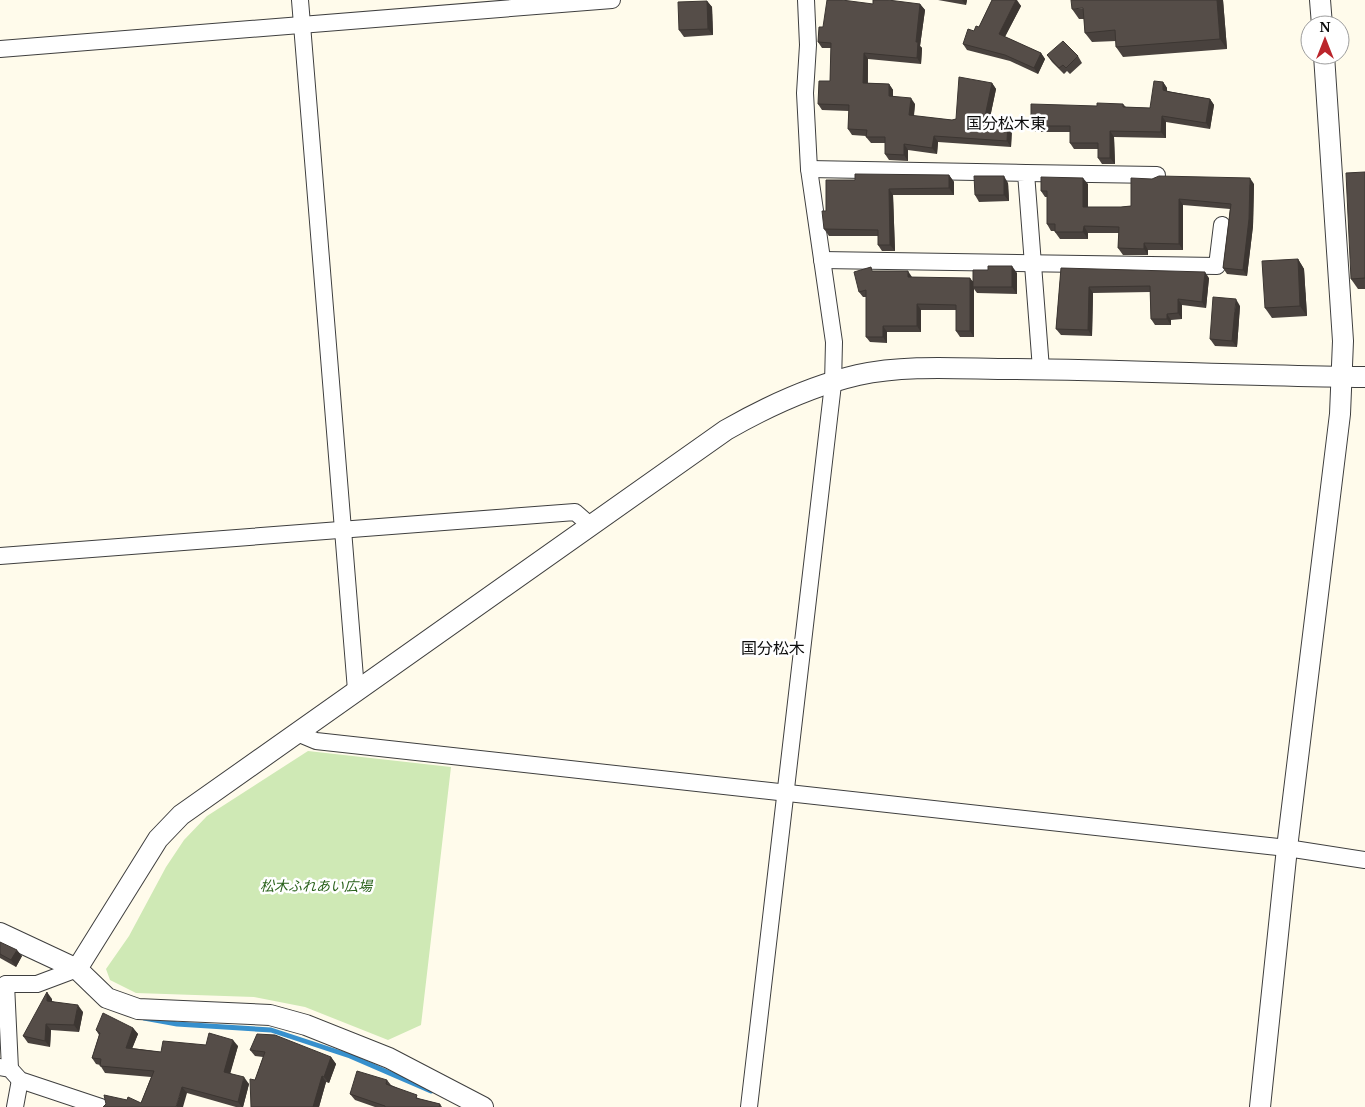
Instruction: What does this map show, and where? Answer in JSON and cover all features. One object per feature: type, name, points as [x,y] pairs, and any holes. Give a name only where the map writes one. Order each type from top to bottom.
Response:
[{"type":"street","points":[[300,0],[356,690]]},
{"type":"street","points":[[0,49],[612,0]]},
{"type":"street","points":[[749,1107],[833,384],[834,342],[809,169],[805,93],[808,44],[806,0]]},
{"type":"street","points":[[1320,0],[1321,15]]},
{"type":"street","points":[[1260,1107],[1286,848],[1339,424],[1342,377],[1343,341],[1325,65]]},
{"type":"street","points":[[809,169],[1157,175]]},
{"type":"street","points":[[1026,173],[1031,262],[1042,369]]},
{"type":"street","points":[[822,260],[1217,266],[1222,225]]},
{"type":"street","points":[[15,1107],[10,1072],[3,985],[37,984],[77,969],[158,838],[168,828],[196,804],[356,690],[726,430],[764,408],[797,394],[858,375],[896,370],[1042,369],[1365,378]]},
{"type":"street","points":[[0,556],[575,512],[591,526]]},
{"type":"street","points":[[297,732],[316,741],[1286,848],[1365,860]]},
{"type":"street","points":[[0,933],[77,969],[107,998],[138,1009],[270,1015],[306,1025],[389,1058],[483,1107]]},
{"type":"street","points":[[10,1072],[101,1107]]},
{"type":"green space","name":"松木ふれあい広場","points":[[308,751],[451,767],[421,1025],[388,1040],[305,1007],[254,997],[136,993],[110,980],[106,969],[129,936],[166,867],[184,840],[207,816]]},
{"type":"building","points":[[827,0],[873,4],[873,0],[888,0],[920,4],[916,42],[918,42],[917,58],[864,53],[863,83],[889,84],[889,96],[911,98],[909,115],[952,120],[956,119],[959,77],[992,83],[984,121],[1008,122],[1007,141],[934,136],[932,148],[904,144],[904,155],[885,154],[885,137],[866,137],[867,130],[848,129],[849,105],[818,104],[819,81],[830,81],[831,43],[818,42],[819,27],[823,27]]},
{"type":"building","points":[[992,0],[1016,0],[999,34],[1041,53],[1034,68],[1005,55],[963,44],[968,29],[974,31],[976,26],[979,27]]},
{"type":"building","points":[[1071,0],[1217,0],[1220,39],[1116,47],[1115,30],[1085,33],[1083,8],[1072,9]]},
{"type":"building","points":[[707,1],[708,29],[679,30],[678,2]]},
{"type":"building","points":[[1063,41],[1078,56],[1066,68],[1063,65],[1059,68],[1047,55]]},
{"type":"building","points":[[1154,81],[1163,82],[1163,90],[1210,99],[1206,123],[1162,116],[1161,132],[1110,131],[1110,158],[1098,158],[1098,143],[1070,143],[1070,126],[1031,126],[1031,104],[1097,106],[1097,103],[1123,104],[1123,107],[1150,108]]},
{"type":"building","points":[[1365,172],[1365,278],[1351,279],[1346,173]]},
{"type":"building","points":[[855,174],[949,175],[949,188],[889,189],[890,245],[878,245],[878,230],[824,229],[822,211],[826,211],[826,180],[855,180]]},
{"type":"building","points":[[974,176],[1004,176],[1004,195],[975,195]]},
{"type":"building","points":[[1159,176],[1250,178],[1249,219],[1243,270],[1223,268],[1231,204],[1179,199],[1179,244],[1144,243],[1144,249],[1118,248],[1119,227],[1084,226],[1083,232],[1055,232],[1055,224],[1047,224],[1047,191],[1041,191],[1041,177],[1083,178],[1083,207],[1121,207],[1131,206],[1131,178],[1152,179]]},
{"type":"building","points":[[1298,259],[1300,306],[1265,308],[1262,261]]},
{"type":"building","points":[[988,266],[1012,266],[1012,287],[973,287],[973,270],[988,270]]},
{"type":"building","points":[[871,267],[872,271],[908,271],[908,277],[970,278],[970,331],[956,331],[956,305],[917,304],[917,326],[883,326],[883,337],[866,337],[866,290],[859,292],[854,272]]},
{"type":"building","points":[[1061,268],[1205,272],[1202,302],[1178,299],[1178,313],[1167,314],[1167,319],[1151,319],[1150,286],[1089,287],[1088,330],[1056,329]]},
{"type":"building","points":[[1213,297],[1236,299],[1232,341],[1210,339]]},
{"type":"building","points":[[0,942],[17,950],[11,960],[0,954]]},
{"type":"building","points":[[47,992],[47,1001],[78,1005],[74,1025],[46,1024],[45,1041],[23,1036]]},
{"type":"building","points":[[103,1013],[133,1028],[126,1048],[161,1052],[163,1041],[206,1045],[209,1033],[233,1040],[224,1072],[244,1077],[238,1102],[182,1087],[176,1107],[103,1107],[106,1104],[104,1095],[127,1100],[128,1097],[141,1103],[154,1071],[100,1066],[101,1059],[92,1058],[100,1033],[96,1030]]},
{"type":"building","points":[[257,1034],[275,1035],[331,1057],[324,1077],[322,1076],[313,1107],[251,1107],[250,1079],[255,1080],[265,1052],[250,1050]]},
{"type":"building","points":[[357,1071],[387,1080],[386,1084],[417,1095],[416,1098],[440,1104],[439,1107],[385,1107],[350,1094]]},
{"type":"waterway","points":[[144,1018],[177,1024],[271,1030],[350,1056],[431,1091]]},
{"type":"district","name":"国分松木東","points":[[1006,123]]},
{"type":"district","name":"国分松木","points":[[773,648]]}]
